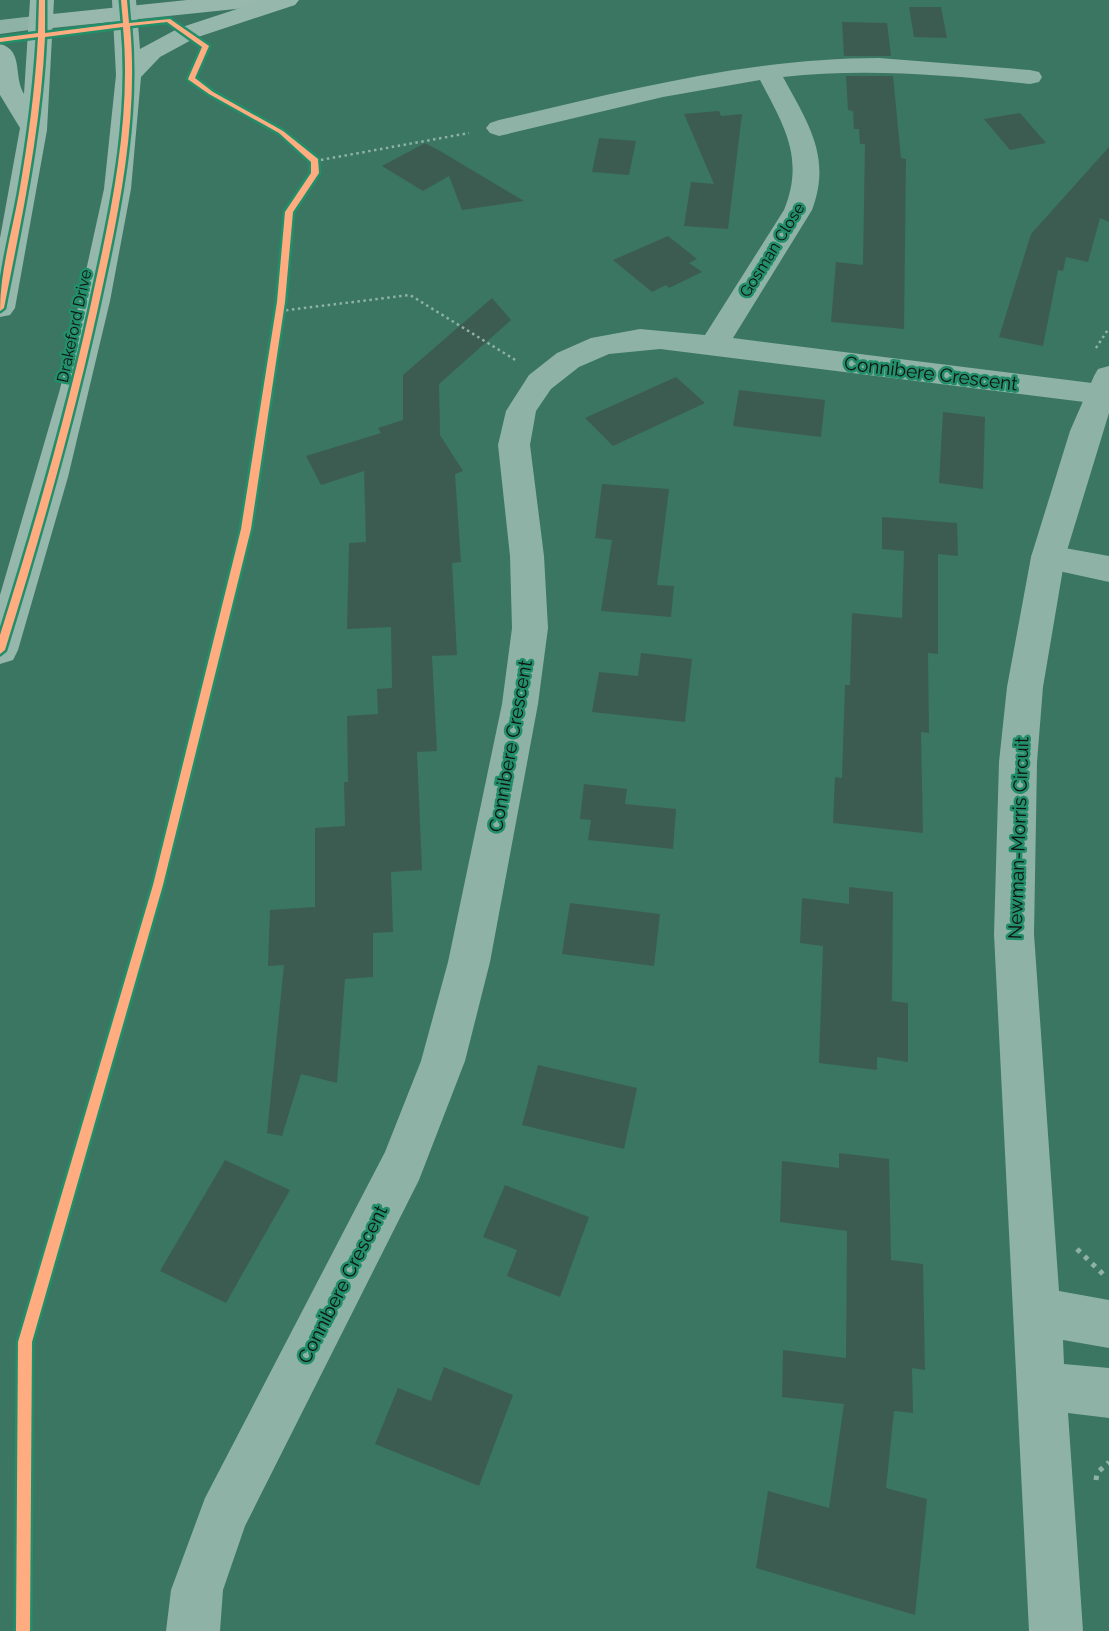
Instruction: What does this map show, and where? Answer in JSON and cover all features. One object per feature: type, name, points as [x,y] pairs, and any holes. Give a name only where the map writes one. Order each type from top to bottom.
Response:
[{"type":"highway","points":[[129,75],[151,52],[187,33],[287,0]]},
{"type":"highway","name":"Drakeford Drive","points":[[0,650],[38,531],[77,386],[117,204],[129,75],[125,7]]},
{"type":"highway","points":[[0,308],[34,130],[42,9]]},
{"type":"highway","points":[[0,51],[3,53],[7,86],[34,130]]},
{"type":"main road","points":[[42,9],[81,0]]},
{"type":"main road","points":[[42,9],[255,0]]},
{"type":"street","points":[[0,8],[42,9]]},
{"type":"street","points":[[0,27],[42,9]]},
{"type":"street","points":[[499,128],[691,83],[768,72],[831,66],[896,65],[962,68],[1030,77]]},
{"type":"street","name":"Gosman Close","points":[[713,346],[798,210],[807,186],[809,173],[806,148],[768,72]]},
{"type":"street","name":"Connibere Crescent","points":[[193,1631],[197,1590],[223,1516],[403,1164],[443,1061],[469,962],[520,704],[530,628],[527,556],[514,445],[522,411],[545,378],[568,360],[602,345],[640,339],[1105,385]]},
{"type":"street","name":"Newman-Morris Circuit","points":[[1056,1631],[1014,920],[1020,737],[1025,687],[1048,557],[1086,431],[1105,385]]},
{"type":"street","points":[[1048,557],[1109,569]]},
{"type":"street","points":[[1035,1311],[1109,1324]]},
{"type":"street","points":[[1040,1386],[1109,1393]]},
{"type":"path","points":[[315,173],[311,157],[499,128]]},
{"type":"path","points":[[278,325],[280,307],[410,295],[545,378]]},
{"type":"path","points":[[1074,1246],[1109,1279]]},
{"type":"building","points":[[909,7],[941,7],[947,38],[914,37]]},
{"type":"building","points":[[842,22],[887,23],[891,56],[844,56]]},
{"type":"building","points":[[846,76],[893,76],[901,158],[906,159],[904,329],[831,322],[836,262],[863,265],[865,144],[860,144],[859,129],[854,129],[853,111],[848,110]]},
{"type":"building","points":[[719,111],[721,116],[742,114],[728,229],[684,226],[691,182],[714,184],[684,114]]},
{"type":"building","points":[[1020,113],[1046,143],[1010,150],[984,119]]},
{"type":"building","points":[[599,138],[636,141],[629,175],[592,172]]},
{"type":"building","points":[[425,143],[524,201],[462,210],[449,176],[423,191],[382,166]]},
{"type":"building","points":[[1109,147],[1109,222],[1100,218],[1088,262],[1066,257],[1063,271],[1058,270],[1043,346],[999,337],[1031,234]]},
{"type":"building","points":[[668,236],[697,259],[689,263],[702,272],[669,288],[666,285],[652,292],[613,260]]},
{"type":"building","points":[[492,298],[511,320],[439,384],[440,435],[463,471],[455,474],[461,562],[452,563],[457,655],[432,656],[437,751],[417,752],[422,870],[391,872],[393,932],[373,933],[373,977],[345,979],[337,1083],[301,1074],[282,1136],[267,1133],[284,965],[268,966],[270,910],[315,907],[315,828],[345,826],[344,782],[348,782],[347,716],[378,714],[377,689],[392,688],[391,627],[347,629],[349,543],[366,542],[364,471],[321,485],[306,456],[381,433],[378,428],[403,420],[403,375]]},
{"type":"building","points":[[676,377],[705,403],[613,446],[585,418]]},
{"type":"building","points":[[739,390],[825,400],[821,437],[733,426]]},
{"type":"building","points":[[943,412],[985,417],[983,489],[939,483]]},
{"type":"building","points":[[602,484],[669,489],[657,585],[674,586],[671,617],[601,611],[612,540],[595,538]]},
{"type":"building","points":[[882,517],[957,523],[958,556],[938,554],[938,654],[928,653],[929,733],[921,732],[923,833],[833,823],[835,777],[842,778],[845,685],[850,685],[852,613],[902,618],[904,551],[882,549]]},
{"type":"building","points":[[641,653],[692,659],[685,722],[592,712],[599,672],[638,676]]},
{"type":"building","points":[[584,784],[627,789],[625,804],[676,809],[673,849],[588,840],[591,820],[580,819]]},
{"type":"building","points":[[849,887],[893,892],[892,1001],[908,1003],[908,1062],[877,1057],[877,1070],[819,1063],[823,946],[800,943],[802,898],[849,904]]},
{"type":"building","points":[[570,903],[660,914],[654,966],[562,954]]},
{"type":"building","points":[[538,1065],[637,1088],[624,1149],[522,1125]]},
{"type":"building","points":[[839,1153],[889,1159],[891,1260],[923,1264],[925,1370],[912,1368],[913,1413],[894,1411],[886,1488],[927,1499],[915,1615],[756,1568],[768,1491],[829,1508],[844,1404],[782,1397],[783,1350],[846,1358],[847,1231],[780,1222],[782,1161],[839,1168]]},
{"type":"building","points":[[225,1160],[290,1190],[226,1303],[160,1271]]},
{"type":"building","points":[[505,1185],[589,1217],[560,1297],[507,1276],[517,1250],[483,1237]]},
{"type":"building","points":[[444,1367],[513,1395],[479,1486],[375,1444],[398,1388],[431,1401]]},
{"type":"cycle path","points":[[0,308],[34,117],[39,78],[42,0]]},
{"type":"cycle path","points":[[0,650],[64,433],[111,227],[127,113],[128,38],[124,0]]},
{"type":"cycle path","points":[[0,40],[168,20],[206,46],[191,79],[281,132],[315,161],[315,173],[289,212],[281,302],[246,529],[158,885],[25,1342],[23,1631]]}]
